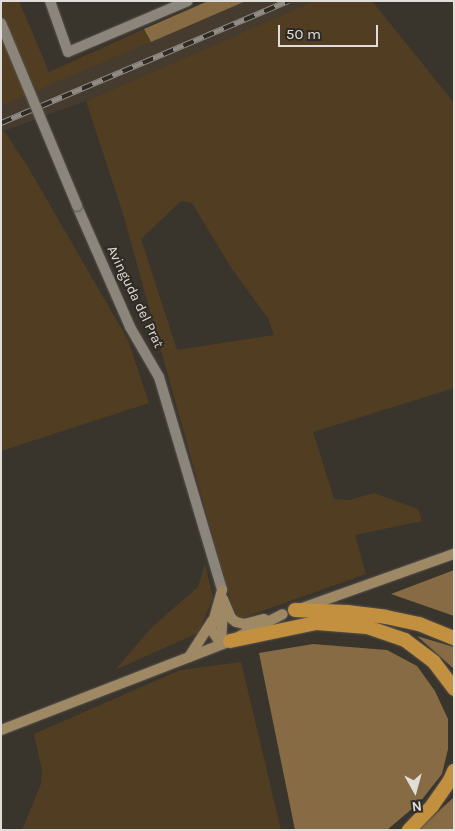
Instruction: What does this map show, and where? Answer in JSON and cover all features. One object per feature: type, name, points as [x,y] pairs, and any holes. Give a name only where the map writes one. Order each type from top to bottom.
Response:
[{"type":"highway","points":[[289,612],[358,614],[418,624],[454,638]]},
{"type":"highway","points":[[226,643],[358,614]]},
{"type":"highway","points":[[317,623],[367,627],[405,640],[434,662],[454,689]]},
{"type":"highway","points":[[409,830],[432,806],[454,770]]},
{"type":"main road","points":[[223,595],[231,618],[244,624],[289,612],[454,554]]},
{"type":"main road","points":[[189,657],[212,620],[223,595]]},
{"type":"main road","points":[[223,595],[226,643]]},
{"type":"main road","points":[[1,730],[226,643],[289,612]]},
{"type":"main road","points":[[212,620],[211,629],[213,635],[226,643]]},
{"type":"street","points":[[50,1],[68,52],[188,1]]},
{"type":"street","name":"Avinguda del Prat","points":[[1,23],[77,206],[130,327],[159,377],[223,595]]},
{"type":"shaded area","points":[[1,1],[19,1],[49,72],[144,29],[151,42],[1,106]]},
{"type":"shaded area","points":[[208,1],[246,1],[151,42],[144,29]]},
{"type":"shaded area","points":[[246,1],[314,1],[86,101],[1,132],[1,106]]},
{"type":"shaded area","points":[[314,1],[372,1],[454,103],[454,388],[313,432],[334,499],[349,500],[374,493],[418,509],[422,521],[355,535],[366,574],[239,619],[232,605],[123,214],[86,101]],"holes":[[[181,201],[192,203],[232,269],[268,318],[274,335],[177,350],[141,239]]]},
{"type":"shaded area","points":[[4,131],[28,167],[128,340],[149,403],[1,451],[1,132]]},
{"type":"shaded area","points":[[205,564],[213,598],[198,633],[115,670],[152,627],[198,587]]},
{"type":"shaded area","points":[[454,570],[454,616],[391,594]]},
{"type":"shaded area","points":[[417,636],[454,647],[454,669]]},
{"type":"shaded area","points":[[313,644],[387,650],[417,666],[435,691],[448,719],[448,749],[442,774],[420,802],[387,830],[295,830],[259,653]]},
{"type":"shaded area","points":[[241,662],[281,830],[22,830],[41,784],[42,771],[34,734],[180,670]]},
{"type":"shaded area","points":[[454,797],[454,830],[418,830]]},
{"type":"railway","points":[[1,123],[288,1]]}]
